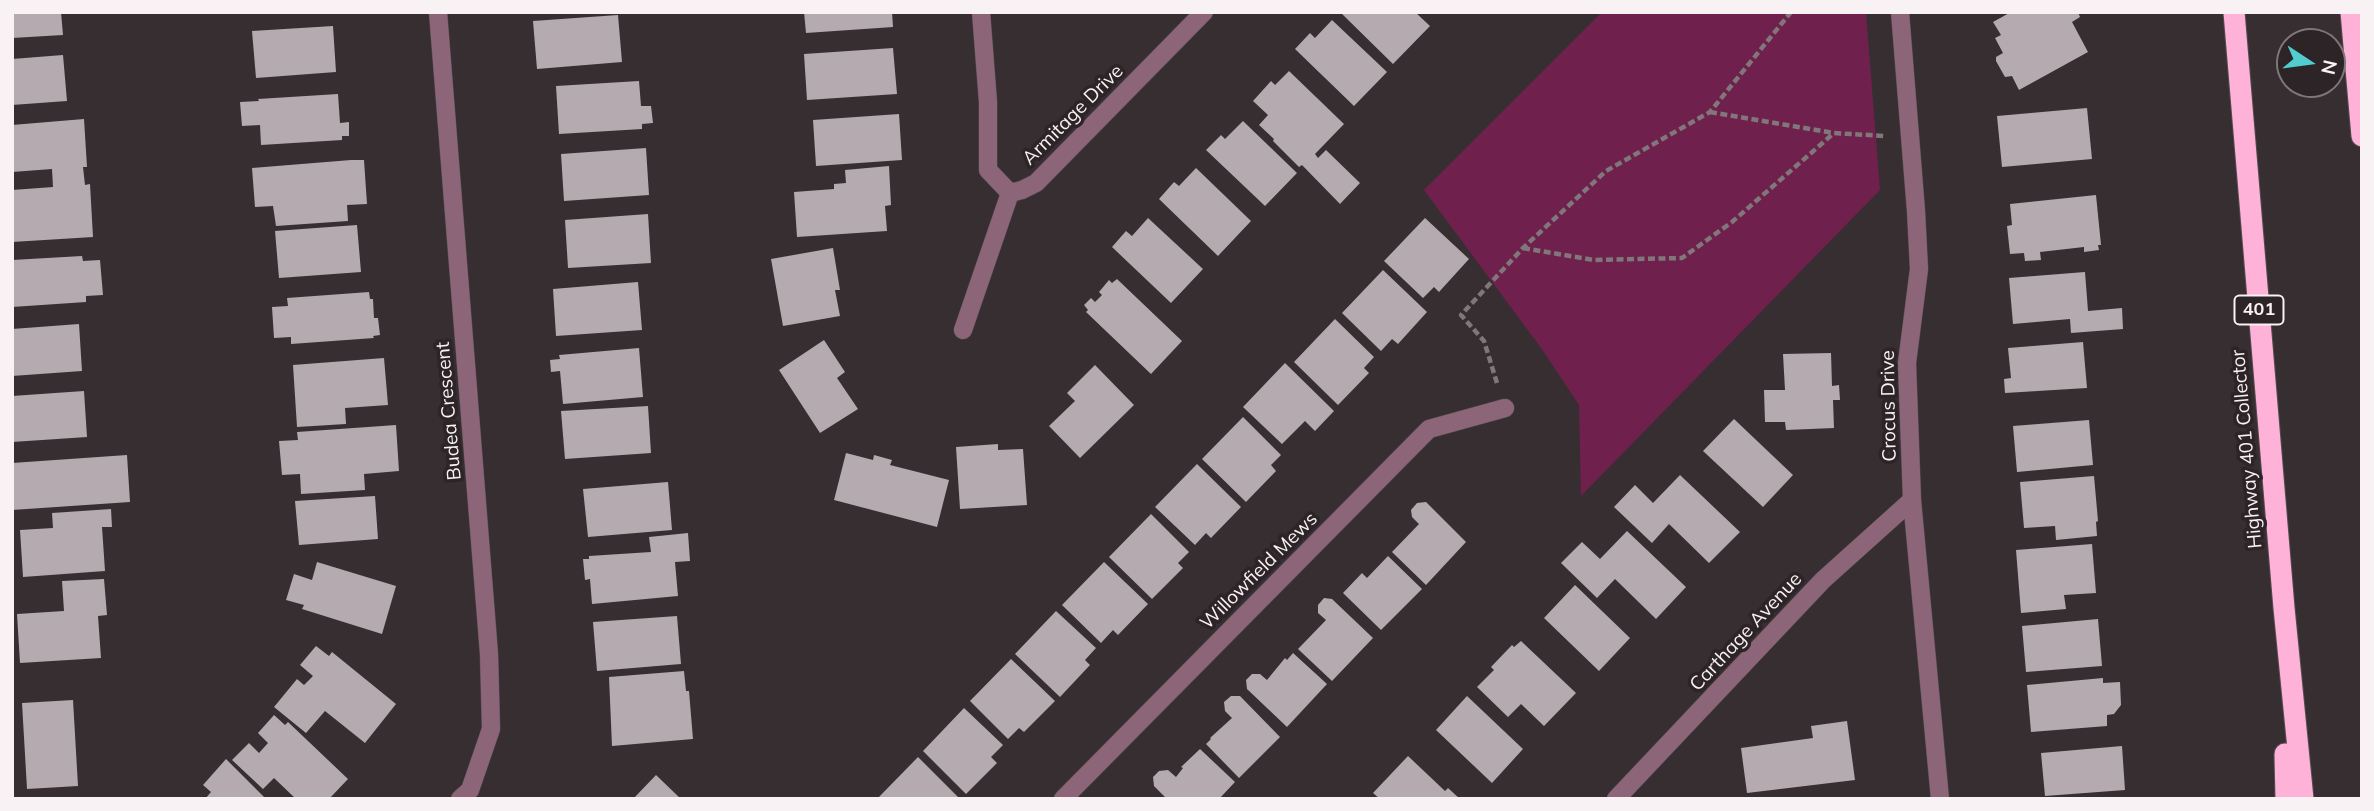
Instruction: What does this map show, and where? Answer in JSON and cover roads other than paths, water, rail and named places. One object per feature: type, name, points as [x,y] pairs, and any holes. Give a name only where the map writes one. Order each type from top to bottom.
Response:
[{"type":"highway","name":"Highway 401 Collector","points":[[2234,12],[2302,799]]},
{"type":"highway","points":[[2351,12],[2362,136]]},
{"type":"highway","points":[[2284,608],[2286,799]]},
{"type":"street","name":"Budea Crescent","points":[[438,12],[489,654],[491,729],[470,796]]},
{"type":"street","points":[[963,330],[1010,193],[988,170],[988,102],[981,12]]},
{"type":"street","name":"Armitage Drive","points":[[1010,193],[1036,183],[1204,12]]},
{"type":"street","name":"Crocus Drive","points":[[1900,12],[1919,269],[1907,363],[1912,500],[1940,799]]},
{"type":"street","name":"Willowfield Mews","points":[[1063,799],[1429,429],[1505,408]]},
{"type":"street","name":"Carthage Avenue","points":[[1616,799],[1823,580],[1912,500]]}]
